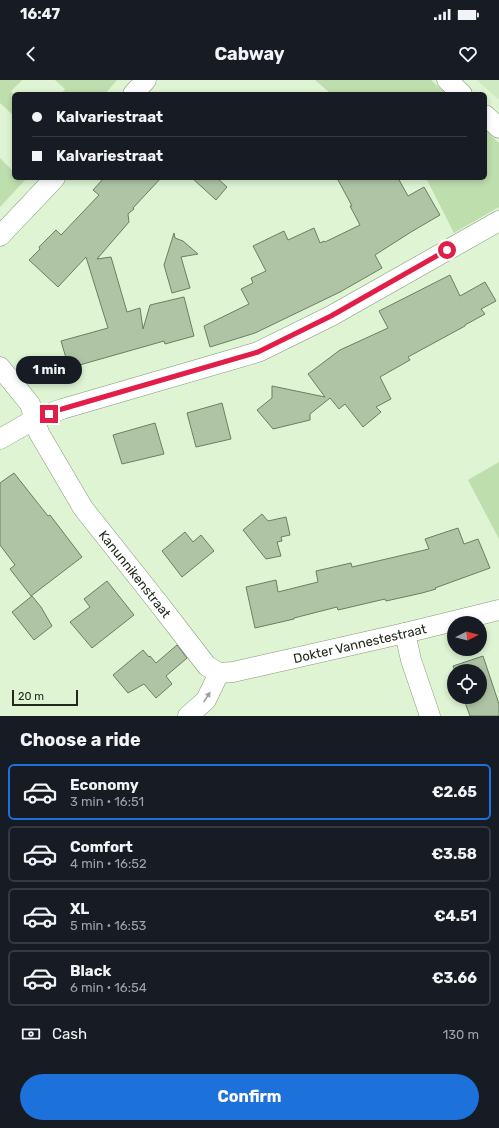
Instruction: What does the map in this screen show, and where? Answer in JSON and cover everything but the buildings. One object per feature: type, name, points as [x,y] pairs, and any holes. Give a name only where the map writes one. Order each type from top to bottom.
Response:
[{"type":"street","points":[[135,92],[146,80]]},
{"type":"street","points":[[447,80],[460,92]]},
{"type":"street","points":[[487,117],[499,128]]},
{"type":"street","points":[[0,236],[53,180]]},
{"type":"street","points":[[0,439],[35,419],[62,409],[258,352],[331,316],[499,221]]},
{"type":"street","name":"Kanunnikenstraat","points":[[0,367],[30,404],[39,433],[83,508],[207,666],[219,673]]},
{"type":"street","name":"Dokter Vannestestraat","points":[[219,673],[233,672],[499,610]]},
{"type":"street","points":[[405,633],[411,660],[430,716]]},
{"type":"street","points":[[188,716],[206,700],[219,673]]},
{"type":"shaded area","points":[[0,80],[22,80],[11,91],[12,114],[0,103]]},
{"type":"shaded area","points":[[55,80],[117,80],[107,92],[63,92],[65,89]]},
{"type":"shaded area","points":[[315,80],[431,80],[444,92],[329,92]]},
{"type":"shaded area","points":[[477,80],[499,80],[499,100]]},
{"type":"shaded area","points":[[487,132],[499,143],[499,207],[454,233],[427,180],[487,180]]},
{"type":"shaded area","points":[[0,158],[12,170],[12,180],[25,180],[0,207]]},
{"type":"shaded area","points":[[499,462],[499,539],[468,480]]},
{"type":"route","points":[[49,414],[258,352],[331,316],[447,250]]}]
